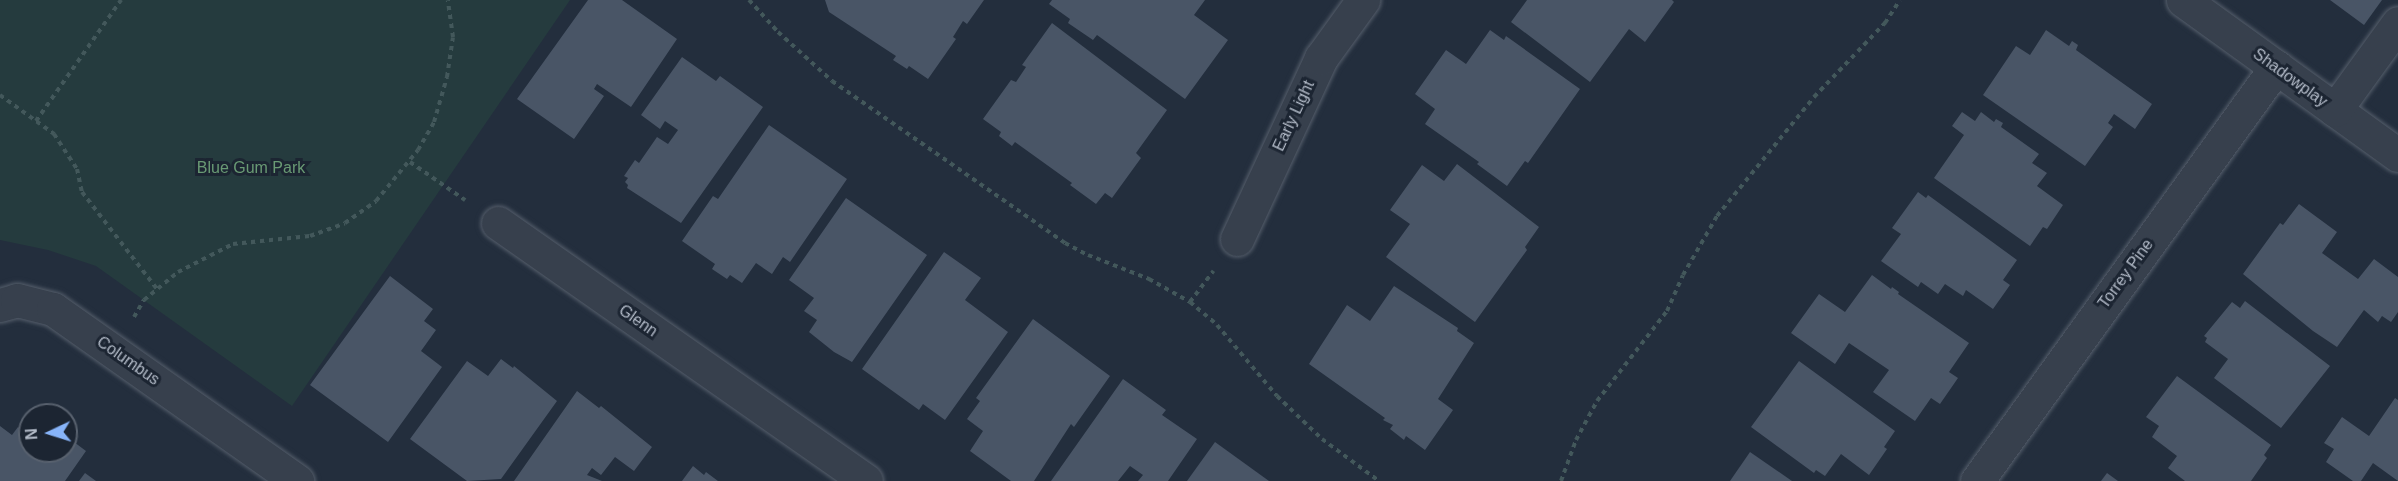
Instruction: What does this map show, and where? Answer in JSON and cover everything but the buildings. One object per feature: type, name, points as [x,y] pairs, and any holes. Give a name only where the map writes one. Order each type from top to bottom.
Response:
[{"type":"street","name":"Early Light","points":[[1237,239],[1321,58],[1363,0]]},
{"type":"street","name":"Shadowplay","points":[[2183,0],[2398,155]]},
{"type":"street","points":[[2335,110],[2398,23]]},
{"type":"street","name":"Torrey Pine","points":[[1977,481],[2276,67]]},
{"type":"street","name":"Glenn","points":[[498,223],[866,481]]},
{"type":"street","name":"Columbus","points":[[0,305],[17,300],[53,309],[297,481]]},
{"type":"path","points":[[36,122],[121,0]]},
{"type":"path","points":[[112,350],[144,300],[178,272],[233,244],[310,237],[345,223],[376,201],[410,161],[434,122],[447,77],[453,37],[448,0]]},
{"type":"path","points":[[749,0],[778,32],[832,81],[1065,243],[1149,279],[1190,302],[1217,325],[1277,396],[1322,439],[1379,481]]},
{"type":"path","points":[[1561,481],[1576,440],[1597,401],[1667,311],[1683,275],[1717,216],[1814,97],[1885,23],[1900,0]]},
{"type":"path","points":[[0,95],[54,134],[77,169],[82,192],[157,289]]},
{"type":"path","points":[[410,161],[498,223]]},
{"type":"path","points":[[1190,302],[1197,292]]},
{"type":"green space","name":"Blue Gum Park","points":[[0,0],[570,0],[292,406],[96,266],[48,250],[0,240]]}]
